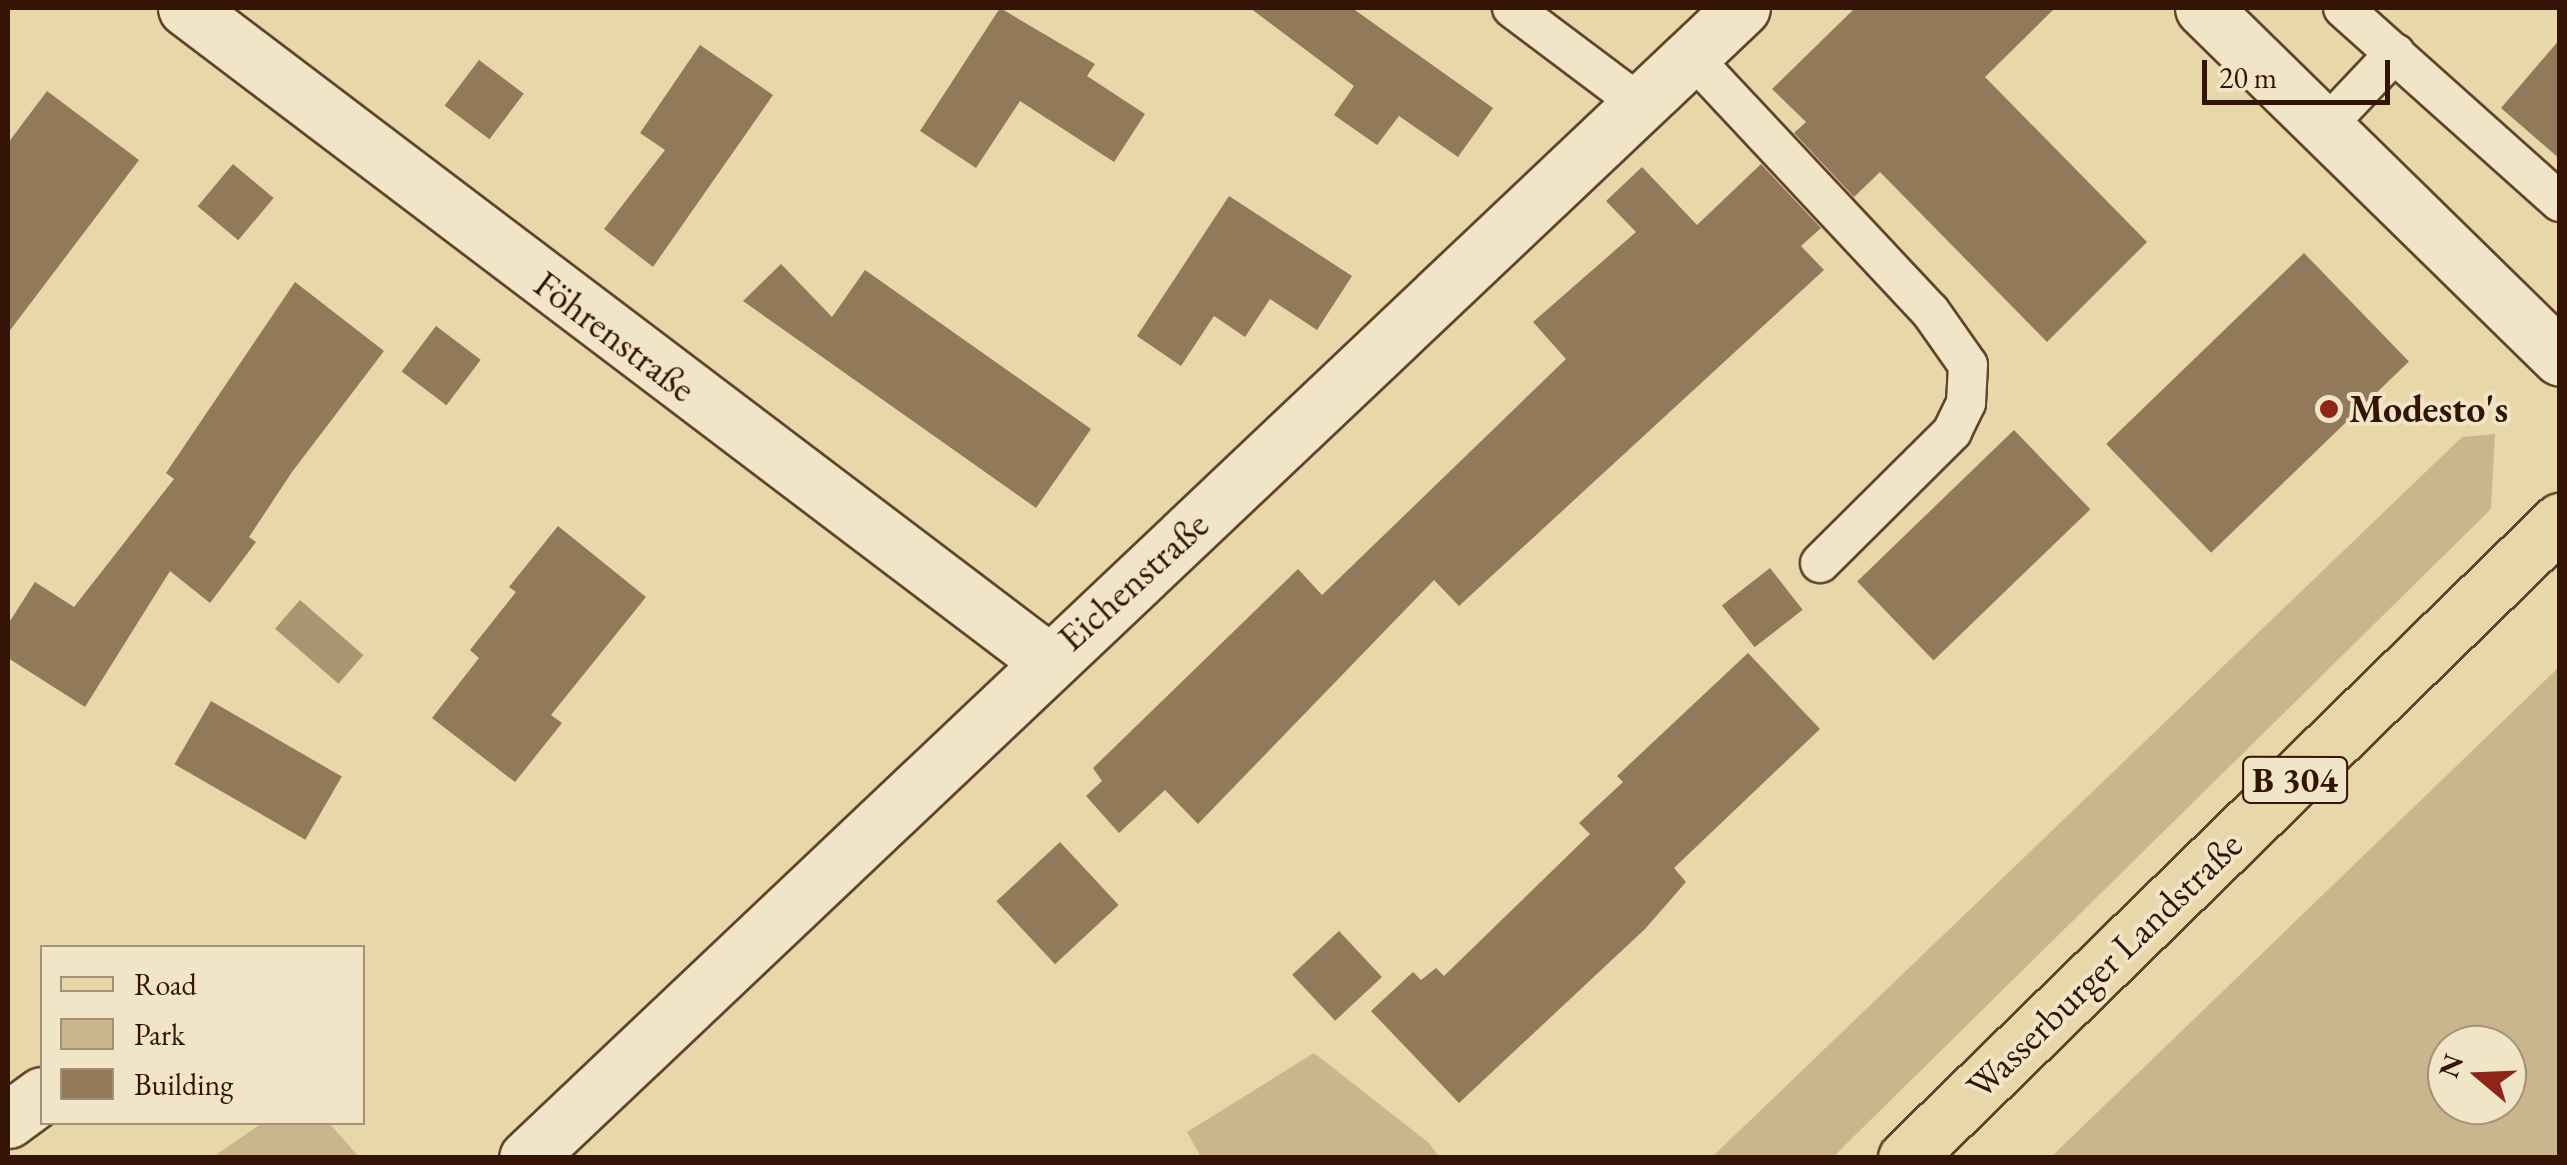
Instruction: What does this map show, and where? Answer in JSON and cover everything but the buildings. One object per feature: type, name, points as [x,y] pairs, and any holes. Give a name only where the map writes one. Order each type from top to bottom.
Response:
[{"type":"main road","name":"Wasserburger Landstraße","points":[[1906,1158],[2560,521]]},
{"type":"street","name":"Föhrenstraße","points":[[186,8],[1046,660]]},
{"type":"street","name":"Eichenstraße","points":[[527,1158],[1046,660],[1742,8]]},
{"type":"street","points":[[2203,8],[2560,358]]},
{"type":"street","points":[[8,1120],[40,1096]]},
{"type":"lane","points":[[1512,8],[1640,104]]},
{"type":"lane","points":[[2343,8],[2560,202]]},
{"type":"lane","points":[[2325,127],[2395,53]]},
{"type":"lane","points":[[1692,57],[1930,311],[1968,365],[1966,403],[1952,432],[1820,563]]},
{"type":"green space","points":[[2495,434],[2491,509],[1833,1157],[1712,1157],[2462,437]]},
{"type":"green space","points":[[2559,667],[2559,1157],[2051,1157]]},
{"type":"green space","points":[[1314,1053],[1429,1143],[1439,1157],[1201,1157],[1187,1132]]},
{"type":"green space","points":[[259,1125],[331,1125],[359,1157],[213,1157]]},
{"type":"shaded area","points":[[300,600],[363,655],[338,684],[275,629]]},
{"type":"place","name":"Modesto's","points":[[2329,409]]}]
